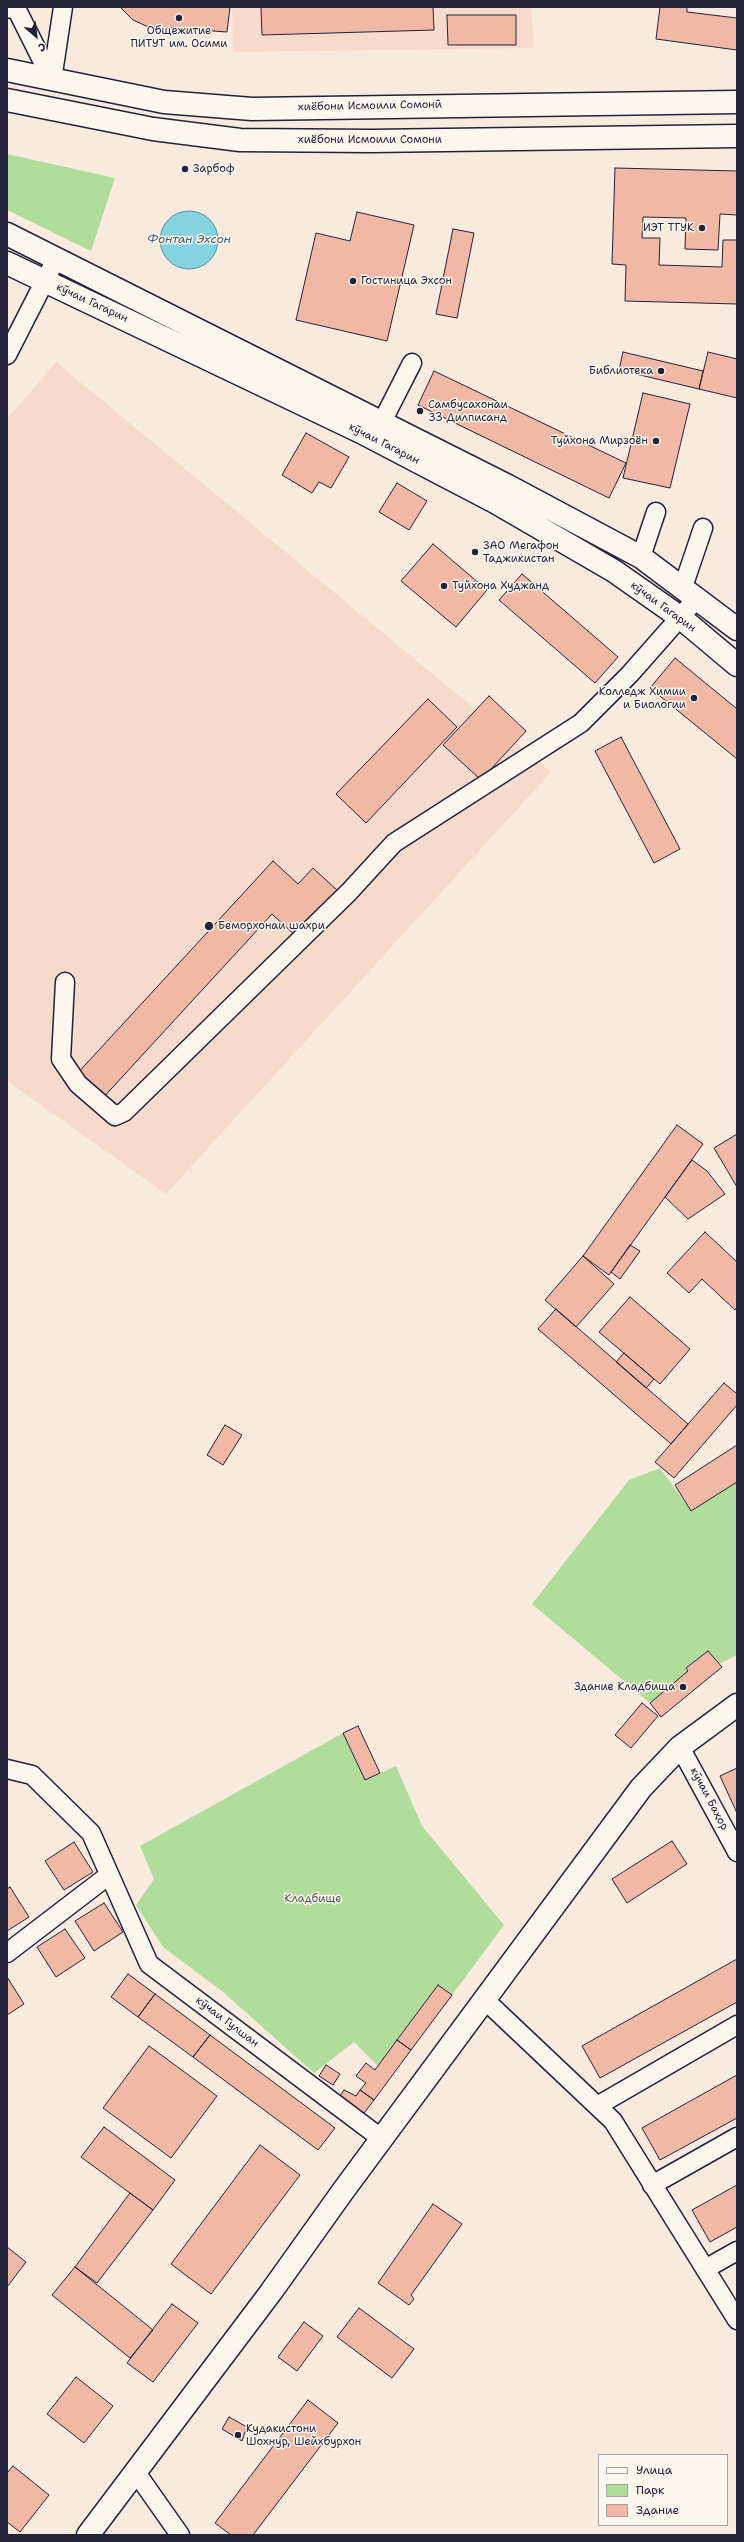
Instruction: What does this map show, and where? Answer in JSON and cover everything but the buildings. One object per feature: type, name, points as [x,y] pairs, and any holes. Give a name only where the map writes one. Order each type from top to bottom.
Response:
[{"type":"main road","name":"хиёбони Исмоили Сомонӣ","points":[[7,70],[164,102],[252,109],[737,102]]},
{"type":"main road","name":"хиёбони Исмоили Сомони","points":[[7,100],[153,129],[240,140],[371,141],[737,136]]},
{"type":"main road","name":"кӯчаи Гагарин","points":[[7,234],[382,422],[641,557],[690,592],[737,629]]},
{"type":"main road","name":"кӯчаи Гагарин","points":[[7,263],[354,428],[494,502],[614,572],[681,618],[737,665]]},
{"type":"main road","points":[[88,2535],[271,2292],[641,1788],[680,1747],[737,1705]]},
{"type":"street","points":[[52,80],[63,7]]},
{"type":"street","points":[[7,8],[17,10],[52,80]]},
{"type":"street","points":[[7,355],[56,259]]},
{"type":"street","points":[[382,422],[412,363]]},
{"type":"street","points":[[641,557],[656,512]]},
{"type":"street","points":[[65,982],[61,1059],[78,1084],[115,1116],[124,1112],[349,892],[394,843],[581,723],[630,674],[681,618],[690,592],[703,528]]},
{"type":"street","name":"кӯчаи Баҳор","points":[[680,1747],[737,1852]]},
{"type":"street","name":"кӯчаи Гулшан","points":[[7,1769],[32,1775],[91,1833],[149,1964],[382,2139]]},
{"type":"street","points":[[7,1953],[109,1875]]},
{"type":"street","points":[[484,2000],[613,2121],[737,2320]]},
{"type":"street","points":[[597,2106],[737,2025]]},
{"type":"street","points":[[652,2185],[737,2137]]},
{"type":"street","points":[[705,2269],[737,2251]]},
{"type":"street","points":[[135,2471],[180,2535]]},
{"type":"shaded area","points":[[232,7],[531,7],[534,48],[233,52]]},
{"type":"shaded area","name":"Беморхонаи шахри","points":[[56,362],[551,772],[166,1194],[7,1081],[7,419]]},
{"type":"green space","points":[[7,154],[115,178],[91,251],[7,210]]},
{"type":"green space","points":[[660,1468],[691,1511],[737,1482],[737,1655],[719,1664],[708,1651],[686,1668],[688,1671],[650,1703],[532,1604],[629,1480]]},
{"type":"green space","name":"Кладбище","points":[[343,1733],[365,1780],[396,1766],[422,1826],[504,1925],[452,1995],[438,1985],[378,2066],[354,2042],[314,2073],[223,1992],[163,1947],[136,1905],[154,1879],[140,1846]]},
{"type":"water","name":"Фонтан Эхсон","points":[[189,211],[200,213],[213,224],[216,229],[218,240],[216,251],[205,264],[200,267],[189,269],[178,267],[165,256],[162,251],[160,240],[162,229],[173,216],[178,213]]},
{"type":"place","name":"Общежитие ПИТУТ им. Осими","points":[[179,18]]},
{"type":"place","name":"Зарбоф","points":[[185,169]]},
{"type":"place","name":"ИЭТ ТГУК","points":[[702,228]]},
{"type":"place","name":"Гостиница Эхсон","points":[[353,281]]},
{"type":"place","name":"Библиотека","points":[[661,371]]},
{"type":"place","name":"Самбусахонаи 33 Дилписанд","points":[[420,411]]},
{"type":"place","name":"Туйхона Мирзоён","points":[[656,441]]},
{"type":"place","name":"ЗАО Мегафон Таджикистан","points":[[475,552]]},
{"type":"place","name":"Туйхона Худжанд","points":[[444,586]]},
{"type":"place","name":"Колледж Химии и Биологии","points":[[694,698]]},
{"type":"place","name":"Беморхонаи шахри","points":[[209,926]]},
{"type":"place","name":"Здание Кладбища","points":[[683,1687]]},
{"type":"place","name":"Кудакистони Шохнур, Шейхбурхон","points":[[238,2435]]}]
